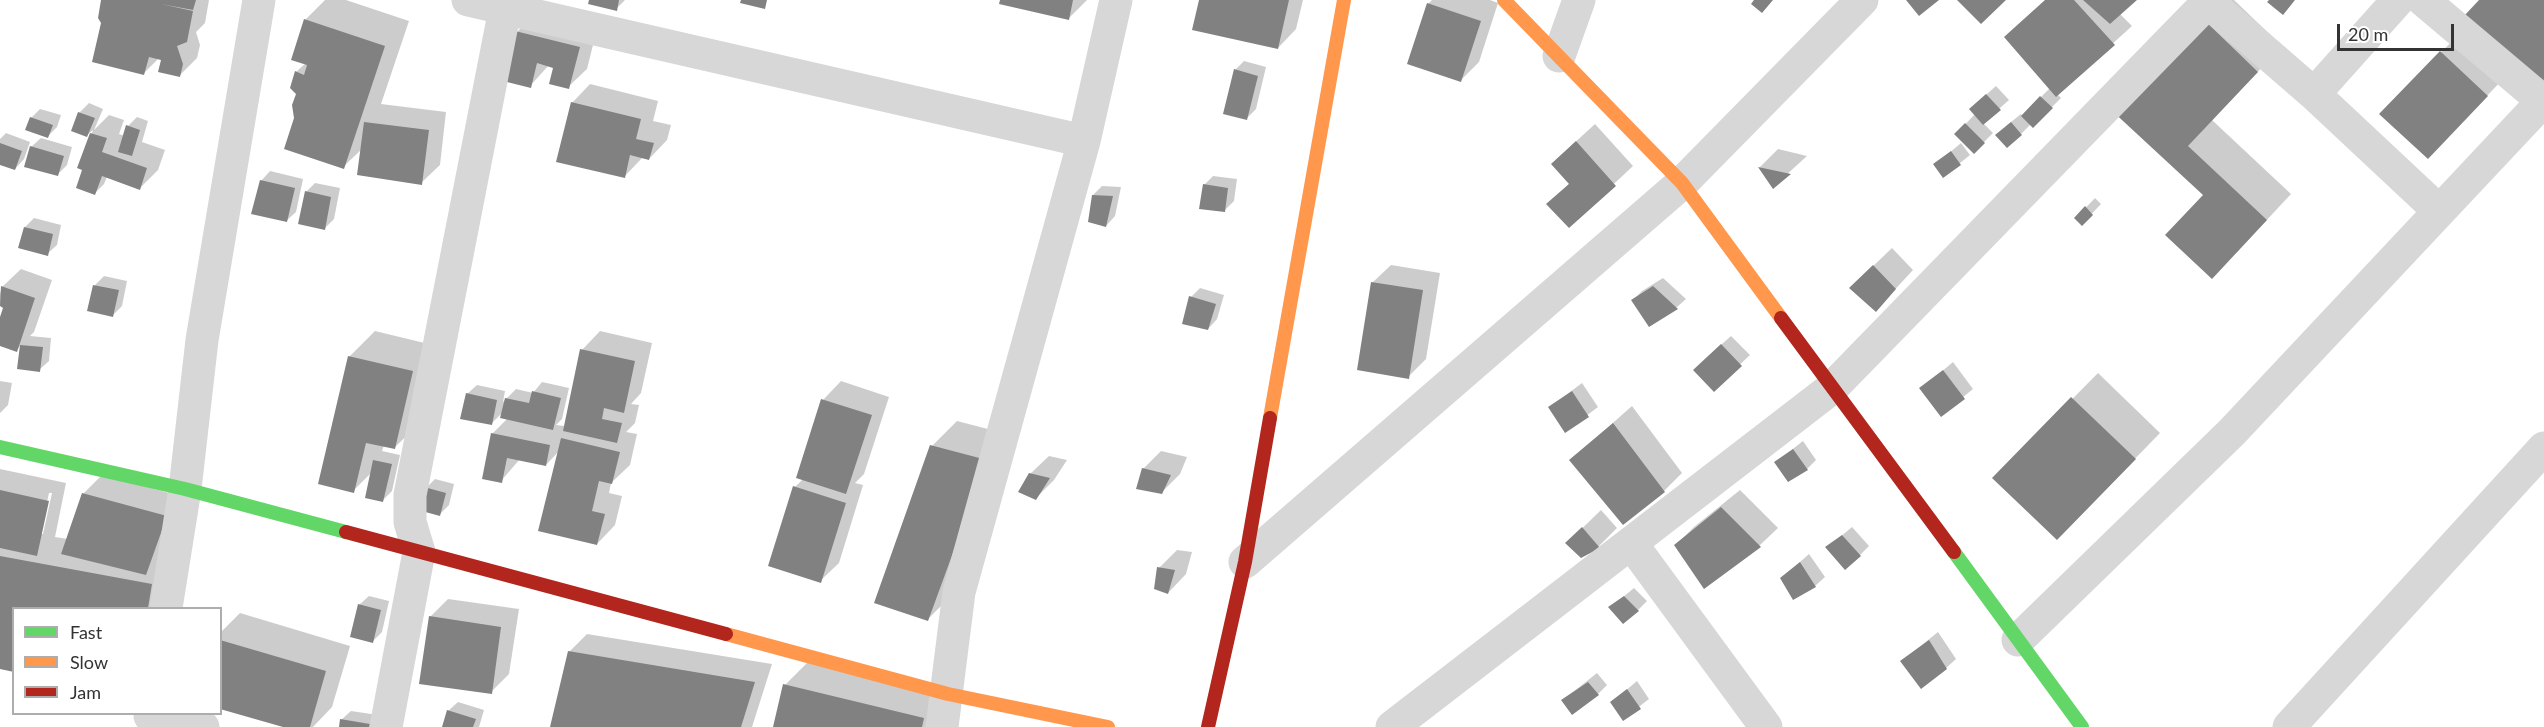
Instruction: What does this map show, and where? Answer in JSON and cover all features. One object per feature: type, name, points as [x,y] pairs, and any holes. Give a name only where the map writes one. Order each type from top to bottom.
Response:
[{"type":"street","points":[[166,607],[185,489],[202,340],[259,0]]},
{"type":"street","points":[[468,0],[1084,141]]},
{"type":"street","points":[[942,727],[948,694],[959,592],[1084,141],[1116,0]]},
{"type":"street","points":[[1208,727],[1245,562],[1344,0]]},
{"type":"street","points":[[1504,0],[1682,183],[2082,727]]},
{"type":"street","points":[[1559,56],[1578,0]]},
{"type":"street","points":[[1245,562],[1682,183],[1862,0]]},
{"type":"street","points":[[2314,94],[2398,0]]},
{"type":"street","points":[[2018,640],[2232,432],[2543,102],[2423,0]]},
{"type":"street","points":[[1392,727],[1832,388],[2209,1],[2314,94],[2439,211]]},
{"type":"street","points":[[386,727],[419,552],[410,522],[410,495],[505,9]]},
{"type":"street","points":[[0,447],[185,489],[948,694],[1108,727]]},
{"type":"street","points":[[2289,727],[2544,448]]},
{"type":"street","points":[[1631,543],[1767,727]]},
{"type":"street","points":[[149,719],[203,727]]},
{"type":"building","points":[[101,0],[196,0],[193,10],[161,4],[193,11],[187,42],[177,46],[183,64],[180,77],[158,72],[161,60],[149,57],[144,75],[92,62],[101,23],[98,18]]},
{"type":"building","points":[[589,0],[619,0],[617,11],[588,4]]},
{"type":"building","points":[[741,0],[767,0],[765,9],[740,3]]},
{"type":"building","points":[[1000,0],[1073,0],[1069,20],[999,4]]},
{"type":"building","points":[[1199,0],[1289,0],[1278,49],[1192,30]]},
{"type":"building","points":[[1754,0],[1773,0],[1762,13],[1751,4]]},
{"type":"building","points":[[1906,0],[1939,0],[1919,16]]},
{"type":"building","points":[[1957,0],[2006,0],[1981,24]]},
{"type":"building","points":[[2045,0],[2074,0],[2115,45],[2056,97],[2004,37]]},
{"type":"building","points":[[2083,0],[2137,0],[2110,24]]},
{"type":"building","points":[[2269,0],[2295,0],[2283,15],[2267,2]]},
{"type":"building","points":[[2479,0],[2544,0],[2544,88],[2516,62],[2523,54],[2515,63],[2464,16]]},
{"type":"building","points":[[1427,3],[1481,21],[1461,82],[1407,64]]},
{"type":"building","points":[[2198,14],[2258,72],[2188,146],[2267,220],[2212,279],[2165,235],[2203,195],[2109,108]]},
{"type":"building","points":[[304,19],[385,46],[344,169],[284,149],[294,118],[292,105],[296,94],[290,88],[295,71],[304,75],[307,65],[291,60]]},
{"type":"building","points":[[515,31],[580,47],[569,89],[549,84],[553,68],[537,63],[531,88],[503,81]]},
{"type":"building","points":[[2440,51],[2488,96],[2428,159],[2379,114]]},
{"type":"building","points":[[1234,69],[1258,76],[1247,120],[1223,114]]},
{"type":"building","points":[[1986,94],[2001,110],[1983,125],[1969,109]]},
{"type":"building","points":[[2040,96],[2053,108],[2033,128],[2021,116]]},
{"type":"building","points":[[571,102],[641,119],[636,139],[654,143],[649,160],[630,155],[625,178],[556,162]]},
{"type":"building","points":[[78,112],[95,118],[87,137],[71,131]]},
{"type":"building","points":[[30,117],[53,125],[48,138],[25,130]]},
{"type":"building","points":[[364,122],[429,130],[422,185],[357,175]]},
{"type":"building","points":[[2011,122],[2022,135],[2007,148],[1995,135]]},
{"type":"building","points":[[1965,123],[1985,143],[1974,154],[1954,134]]},
{"type":"building","points":[[126,125],[140,130],[132,156],[118,152]]},
{"type":"building","points":[[90,133],[107,138],[102,152],[147,168],[140,190],[102,176],[95,195],[76,188],[82,170],[77,168]]},
{"type":"building","points":[[1576,141],[1616,186],[1569,228],[1546,204],[1569,184],[1551,164]]},
{"type":"building","points":[[0,143],[22,151],[15,170],[0,165]]},
{"type":"building","points":[[30,146],[64,156],[58,176],[24,167]]},
{"type":"building","points":[[1951,151],[1961,165],[1943,178],[1933,164]]},
{"type":"building","points":[[1758,167],[1791,174],[1773,189]]},
{"type":"building","points":[[260,180],[295,188],[287,222],[251,214]]},
{"type":"building","points":[[1203,184],[1228,188],[1225,212],[1199,209]]},
{"type":"building","points":[[305,191],[331,197],[325,230],[298,224]]},
{"type":"building","points":[[1092,195],[1113,196],[1106,227],[1088,222]]},
{"type":"building","points":[[2085,206],[2093,215],[2082,226],[2074,218]]},
{"type":"building","points":[[24,227],[53,234],[48,256],[18,248]]},
{"type":"building","points":[[1873,265],[1896,289],[1876,312],[1849,288]]},
{"type":"building","points":[[1371,282],[1423,290],[1409,379],[1357,370]]},
{"type":"building","points":[[93,285],[119,290],[113,317],[87,311]]},
{"type":"building","points":[[1,286],[35,298],[17,352],[0,346],[0,317],[3,308],[0,306]]},
{"type":"building","points":[[1653,286],[1678,309],[1649,327],[1631,300]]},
{"type":"building","points":[[1189,296],[1216,304],[1208,330],[1182,324]]},
{"type":"building","points":[[1721,344],[1742,366],[1714,392],[1693,370]]},
{"type":"building","points":[[20,345],[43,347],[40,372],[17,369]]},
{"type":"building","points":[[580,349],[635,361],[624,413],[604,408],[602,419],[622,423],[617,443],[563,431]]},
{"type":"building","points":[[348,356],[413,371],[395,449],[366,443],[354,493],[318,484]]},
{"type":"building","points":[[1943,370],[1965,399],[1941,417],[1919,388]]},
{"type":"building","points":[[532,391],[561,398],[553,430],[500,418],[505,398],[529,403]]},
{"type":"building","points":[[1572,391],[1589,417],[1565,433],[1548,407]]},
{"type":"building","points":[[466,393],[497,400],[492,425],[460,419]]},
{"type":"building","points":[[2071,397],[2136,459],[2057,540],[1992,478]]},
{"type":"building","points":[[821,399],[872,415],[846,494],[796,478]]},
{"type":"building","points":[[1613,423],[1665,492],[1623,525],[1569,460]]},
{"type":"building","points":[[491,433],[550,445],[546,466],[507,458],[502,483],[482,479]]},
{"type":"building","points":[[561,438],[620,452],[612,484],[599,481],[592,511],[605,514],[597,545],[538,531]]},
{"type":"building","points":[[930,445],[987,460],[928,621],[874,603]]},
{"type":"building","points":[[1793,449],[1808,470],[1788,482],[1774,462]]},
{"type":"building","points":[[373,460],[392,464],[383,502],[365,498]]},
{"type":"building","points":[[1142,468],[1171,475],[1162,494],[1136,489]]},
{"type":"building","points":[[1029,473],[1050,478],[1036,500],[1018,492]]},
{"type":"building","points":[[793,486],[846,503],[821,583],[768,566]]},
{"type":"building","points":[[424,487],[446,493],[440,516],[418,510]]},
{"type":"building","points":[[0,490],[49,501],[37,556],[0,548]]},
{"type":"building","points":[[82,493],[167,516],[146,575],[61,554]]},
{"type":"building","points":[[1721,507],[1761,547],[1704,589],[1674,545]]},
{"type":"building","points":[[1582,527],[1600,548],[1581,558],[1565,543]]},
{"type":"building","points":[[1842,535],[1861,556],[1845,570],[1825,547]]},
{"type":"building","points":[[0,556],[152,584],[148,607],[12,607],[12,672],[0,669]]},
{"type":"building","points":[[1800,562],[1816,587],[1793,600],[1780,578]]},
{"type":"building","points":[[1157,567],[1175,570],[1168,594],[1154,589]]},
{"type":"building","points":[[1624,596],[1639,611],[1623,624],[1608,607]]},
{"type":"building","points":[[358,604],[381,610],[373,643],[350,637]]},
{"type":"building","points":[[429,616],[501,627],[492,694],[419,684]]},
{"type":"building","points":[[1929,640],[1947,669],[1921,689],[1900,661]]},
{"type":"building","points":[[222,641],[326,671],[310,727],[283,727],[222,710]]},
{"type":"building","points":[[568,651],[755,682],[741,727],[550,727]]},
{"type":"building","points":[[1588,682],[1599,695],[1572,715],[1561,700]]},
{"type":"building","points":[[783,684],[924,718],[922,727],[773,727]]},
{"type":"building","points":[[1627,689],[1641,709],[1623,721],[1610,702]]},
{"type":"building","points":[[447,710],[476,719],[473,727],[442,727]]},
{"type":"building","points":[[340,719],[370,724],[369,727],[339,727]]},
{"type":"traffic: fast","points":[[0,447],[185,489],[346,532]]},
{"type":"traffic: fast","points":[[1954,552],[2082,727]]},
{"type":"traffic: slow","points":[[1270,418],[1344,0]]},
{"type":"traffic: slow","points":[[1504,0],[1682,183],[1781,318]]},
{"type":"traffic: slow","points":[[726,634],[948,694],[1108,727]]},
{"type":"traffic: jam","points":[[1781,318],[1954,552]]},
{"type":"traffic: jam","points":[[1208,727],[1245,562],[1270,418]]},
{"type":"traffic: jam","points":[[346,532],[726,634]]}]
